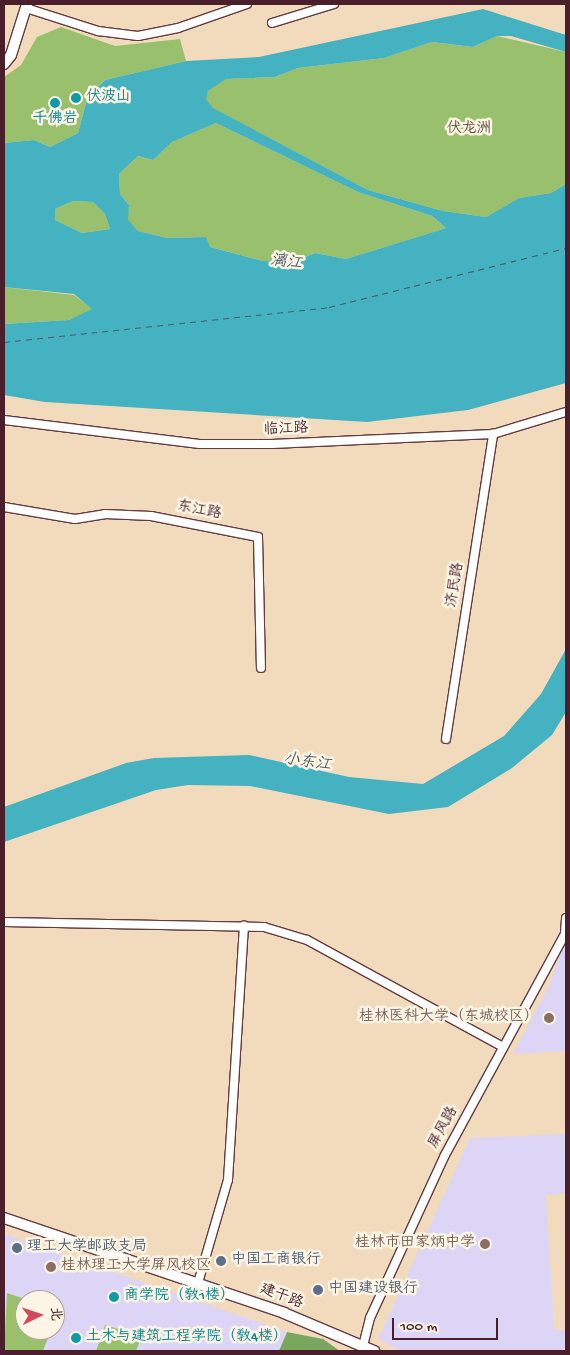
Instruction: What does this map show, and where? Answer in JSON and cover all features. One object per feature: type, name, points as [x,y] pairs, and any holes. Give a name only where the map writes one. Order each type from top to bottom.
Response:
[{"type":"main road","points":[[4,64],[26,6]]},
{"type":"main road","name":"建干路","points":[[4,1218],[198,1282],[374,1351]]},
{"type":"street","points":[[26,6],[98,30],[138,36],[178,28],[247,4]]},
{"type":"street","points":[[272,23],[334,4]]},
{"type":"street","name":"临江路","points":[[4,420],[200,444],[493,434],[566,412]]},
{"type":"street","name":"济民路","points":[[446,740],[493,434]]},
{"type":"street","name":"东江路","points":[[4,507],[75,519],[104,514],[151,516],[258,537],[261,668]]},
{"type":"street","points":[[566,918],[566,932]]},
{"type":"street","points":[[4,922],[244,926],[307,940],[503,1047]]},
{"type":"street","points":[[198,1282],[228,1180],[244,926]]},
{"type":"street","name":"屏风路","points":[[363,1346],[370,1318],[445,1156],[566,932]]},
{"type":"shaded area","name":"桂林医科大学（东城校区）","points":[[566,937],[566,1051],[513,1054],[549,986]]},
{"type":"shaded area","name":"桂林市田家炳中学","points":[[566,1134],[566,1193],[546,1195],[554,1329],[566,1331],[566,1351],[401,1351],[378,1339],[470,1138]]},
{"type":"shaded area","name":"桂林理工大学屏风校区","points":[[4,1234],[287,1332],[279,1351],[4,1351]]},
{"type":"green space","points":[[61,27],[115,46],[180,39],[186,61],[105,80],[87,99],[78,133],[50,147],[34,140],[4,143],[4,77],[21,65],[37,37]]},
{"type":"green space","name":"伏龙洲","points":[[497,36],[566,52],[566,184],[551,193],[519,198],[486,217],[443,211],[368,190],[212,108],[205,99],[208,91],[225,79],[275,77],[298,68],[384,58],[432,42],[473,47]]},
{"type":"green space","points":[[216,123],[358,192],[432,216],[446,228],[346,259],[315,253],[293,262],[263,261],[210,247],[205,237],[167,238],[138,231],[127,220],[129,205],[120,194],[119,174],[138,156],[153,160],[172,142]]},
{"type":"green space","points":[[73,201],[93,202],[105,214],[110,229],[82,233],[55,220],[55,209]]},
{"type":"green space","points":[[4,287],[74,295],[93,309],[69,320],[4,324]]},
{"type":"green space","points":[[7,1293],[15,1296],[15,1340],[47,1340],[43,1351],[4,1351]]},
{"type":"green space","points":[[105,1325],[142,1336],[136,1351],[96,1351]]},
{"type":"green space","points":[[287,1332],[323,1339],[340,1351],[279,1351]]},
{"type":"water","name":"漓江","points":[[483,9],[566,35],[566,52],[511,36],[497,36],[473,47],[432,42],[384,58],[298,68],[275,77],[226,79],[208,91],[206,99],[213,108],[368,190],[443,211],[486,217],[519,198],[551,193],[566,184],[566,383],[468,410],[367,422],[45,402],[4,395],[4,324],[69,320],[92,309],[74,294],[4,287],[4,143],[34,140],[50,147],[78,133],[87,99],[105,80],[186,61],[259,57]],"holes":[[[216,123],[358,192],[432,216],[446,228],[346,259],[315,253],[293,262],[263,261],[210,247],[206,237],[167,238],[138,231],[128,220],[129,205],[120,194],[119,174],[138,156],[153,160],[172,142]],[[73,201],[93,202],[105,214],[110,229],[82,233],[55,220],[55,209]]]},
{"type":"water","points":[[566,649],[566,712],[552,735],[512,768],[448,807],[389,814],[250,786],[188,785],[156,790],[4,842],[4,807],[126,763],[154,758],[249,755],[349,777],[423,784],[504,736],[541,694]]},
{"type":"ferry route","points":[[4,342],[329,307],[566,248]]},
{"type":"place","name":"伏波山","points":[[76,98]]},
{"type":"place","name":"千佛岩","points":[[55,103]]},
{"type":"place","name":"桂林医科大学（东城校区）","points":[[549,1018]]},
{"type":"place","name":"桂林市田家炳中学","points":[[485,1244]]},
{"type":"place","name":"理工大学邮政支局","points":[[17,1248]]},
{"type":"place","name":"中国工商银行","points":[[221,1261]]},
{"type":"place","name":"桂林理工大学屏风校区","points":[[51,1267]]},
{"type":"place","name":"中国建设银行","points":[[318,1290]]},
{"type":"place","name":"商学院（教1楼）","points":[[114,1297]]},
{"type":"place","name":"土木与建筑工程学院（教4楼）","points":[[76,1338]]},
{"type":"water label","name":"小东江","points":[[307,764]]}]
